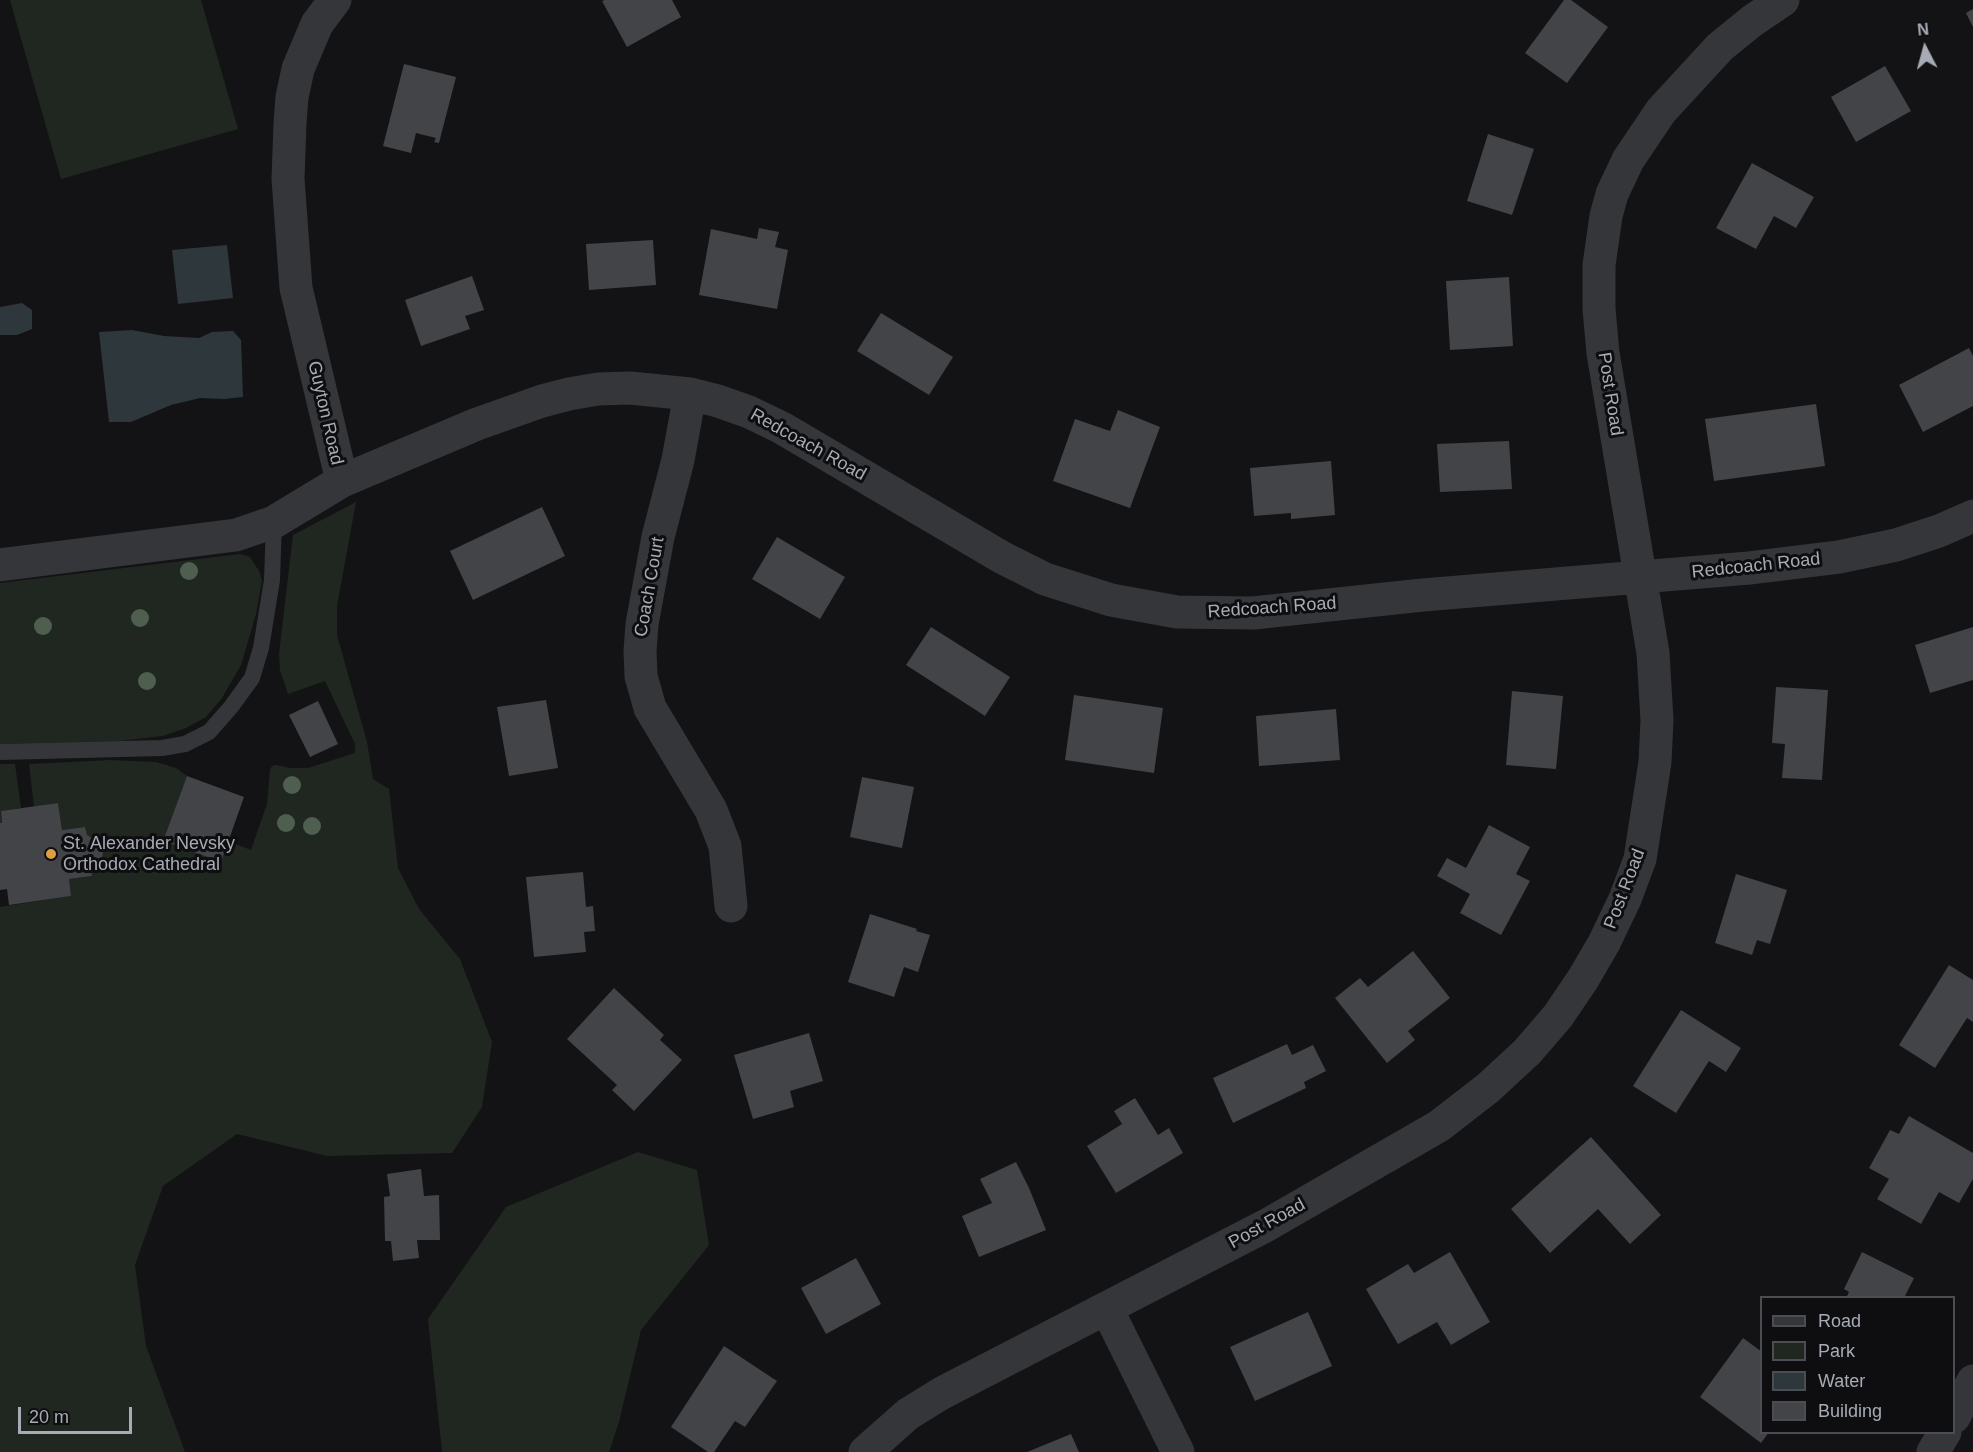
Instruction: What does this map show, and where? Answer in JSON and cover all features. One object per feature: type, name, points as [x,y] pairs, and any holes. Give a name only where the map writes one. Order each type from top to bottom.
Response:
[{"type":"street","name":"Guyton Road","points":[[0,565],[236,535],[274,522],[342,481],[296,288],[288,179],[290,123],[298,69],[317,24],[335,0]]},
{"type":"street","name":"Post Road","points":[[865,1452],[908,1414],[942,1393],[1267,1225],[1439,1126],[1488,1088],[1527,1052],[1558,1016],[1583,979],[1604,943],[1640,859],[1654,762],[1657,720],[1653,653],[1603,353],[1599,309],[1599,265],[1606,216],[1612,194],[1628,160],[1661,111],[1720,47],[1752,21],[1784,0]]},
{"type":"street","name":"Redcoach Road","points":[[342,481],[477,424],[560,397],[598,389],[620,388],[690,394],[749,412],[782,428],[1003,558],[1045,579],[1092,595],[1144,608],[1187,613],[1252,613],[1423,595],[1749,568],[1839,557],[1896,545],[1973,516]]},
{"type":"street","name":"Coach Court","points":[[690,394],[678,460],[658,537],[644,613],[640,651],[641,676],[650,708],[711,810],[725,846],[731,906]]},
{"type":"street","points":[[1107,1309],[1178,1452]]},
{"type":"street","points":[[1955,1413],[1973,1381]]},
{"type":"street","points":[[1933,1452],[1944,1434]]},
{"type":"lane","points":[[0,752],[162,747],[185,744],[209,732],[252,678],[261,648],[272,580],[274,522]]},
{"type":"green space","points":[[10,0],[201,0],[238,129],[61,179]]},
{"type":"green space","points":[[356,502],[337,606],[337,635],[367,742],[373,779],[389,789],[398,868],[419,909],[460,959],[492,1042],[482,1107],[452,1153],[327,1156],[237,1134],[163,1186],[135,1265],[146,1346],[185,1452],[0,1452],[0,907],[71,896],[69,879],[92,876],[91,868],[102,858],[99,842],[87,835],[85,827],[62,830],[58,803],[34,807],[29,764],[110,760],[156,762],[176,768],[187,776],[163,841],[221,862],[228,841],[251,850],[267,804],[272,766],[308,768],[355,753],[355,744],[325,681],[288,694],[280,670],[279,654],[293,535]]},
{"type":"green space","points":[[240,554],[250,557],[262,581],[256,614],[241,665],[222,698],[206,717],[186,728],[163,736],[119,741],[0,744],[0,583]]},
{"type":"green space","points":[[0,764],[15,764],[21,808],[1,811],[2,823],[0,823]]},
{"type":"green space","points":[[638,1152],[697,1170],[709,1245],[641,1330],[619,1422],[609,1452],[442,1452],[428,1319],[506,1207]]},
{"type":"water","points":[[227,245],[233,298],[178,304],[172,250]]},
{"type":"water","points":[[22,303],[32,310],[32,329],[17,335],[0,335],[0,307]]},
{"type":"water","points":[[132,330],[164,336],[199,338],[212,332],[233,331],[241,340],[243,397],[200,398],[171,405],[131,422],[109,422],[99,332]]},
{"type":"building","points":[[672,0],[681,17],[627,47],[602,1]]},
{"type":"building","points":[[1564,0],[1571,0],[1608,27],[1567,83],[1525,53]]},
{"type":"building","points":[[1973,9],[1973,27],[1966,13]]},
{"type":"building","points":[[404,64],[456,77],[439,143],[434,142],[436,138],[416,133],[411,153],[383,146]]},
{"type":"building","points":[[1885,66],[1911,111],[1856,142],[1831,97]]},
{"type":"building","points":[[1488,134],[1534,149],[1512,215],[1467,201]]},
{"type":"building","points":[[1752,163],[1814,197],[1796,228],[1774,216],[1756,249],[1716,228]]},
{"type":"building","points":[[759,228],[779,232],[775,247],[788,250],[777,309],[699,295],[711,229],[757,239]]},
{"type":"building","points":[[653,240],[656,285],[589,290],[586,244]]},
{"type":"building","points":[[472,276],[484,310],[465,316],[470,329],[421,346],[405,300]]},
{"type":"building","points":[[1509,277],[1513,346],[1450,350],[1446,281]]},
{"type":"building","points":[[881,313],[953,357],[929,395],[857,351]]},
{"type":"building","points":[[1969,348],[1973,356],[1973,406],[1923,432],[1899,385]]},
{"type":"building","points":[[1816,404],[1825,466],[1714,481],[1705,419]]},
{"type":"building","points":[[1118,410],[1160,427],[1130,508],[1053,481],[1075,419],[1110,431]]},
{"type":"building","points":[[1509,441],[1512,489],[1440,492],[1437,444]]},
{"type":"building","points":[[1331,461],[1335,515],[1291,519],[1291,513],[1254,516],[1250,468]]},
{"type":"building","points":[[542,507],[565,556],[473,600],[450,551]]},
{"type":"building","points":[[777,537],[845,577],[820,619],[752,579]]},
{"type":"building","points":[[931,627],[1010,677],[985,716],[906,665]]},
{"type":"building","points":[[1973,627],[1973,680],[1930,693],[1915,645]]},
{"type":"building","points":[[1776,687],[1828,690],[1822,780],[1782,778],[1785,744],[1772,743]]},
{"type":"building","points":[[1512,691],[1563,696],[1556,769],[1506,765]]},
{"type":"building","points":[[1074,695],[1163,708],[1154,773],[1065,760]]},
{"type":"building","points":[[546,700],[558,768],[509,776],[497,707]]},
{"type":"building","points":[[318,701],[338,744],[310,757],[289,715]]},
{"type":"building","points":[[1336,709],[1340,760],[1259,766],[1256,716]]},
{"type":"building","points":[[187,776],[244,797],[221,862],[163,841]]},
{"type":"building","points":[[862,777],[914,787],[902,848],[850,837]]},
{"type":"building","name":"St. Alexander Nevsky Orthodox Cathedral","points":[[58,803],[62,830],[85,827],[87,835],[99,842],[103,851],[102,858],[91,868],[92,876],[69,879],[71,896],[9,905],[7,889],[0,890],[1,811]]},
{"type":"building","points":[[1489,825],[1530,847],[1516,874],[1530,881],[1501,935],[1460,913],[1470,894],[1437,876],[1447,858],[1466,868]]},
{"type":"building","points":[[583,872],[586,907],[593,906],[595,931],[584,932],[586,952],[534,957],[526,877]]},
{"type":"building","points":[[1736,874],[1787,890],[1770,944],[1757,940],[1752,955],[1715,943]]},
{"type":"building","points":[[870,914],[930,935],[918,972],[904,967],[894,997],[848,982]]},
{"type":"building","points":[[1413,951],[1450,998],[1408,1031],[1415,1040],[1387,1063],[1335,998],[1360,978],[1368,987]]},
{"type":"building","points":[[1949,965],[1973,980],[1973,1022],[1967,1018],[1935,1068],[1899,1045]]},
{"type":"building","points":[[614,988],[664,1035],[660,1040],[682,1060],[634,1111],[612,1090],[617,1085],[567,1039]]},
{"type":"building","points":[[1681,1010],[1741,1048],[1726,1072],[1709,1061],[1676,1113],[1633,1086]]},
{"type":"building","points":[[809,1033],[823,1081],[790,1091],[794,1107],[753,1119],[734,1055]]},
{"type":"building","points":[[1287,1044],[1292,1055],[1313,1045],[1326,1071],[1304,1082],[1306,1088],[1233,1123],[1213,1078]]},
{"type":"building","points":[[1135,1098],[1158,1135],[1169,1128],[1183,1153],[1116,1193],[1087,1146],[1122,1124],[1114,1111]]},
{"type":"building","points":[[1909,1116],[1973,1153],[1973,1179],[1959,1203],[1939,1192],[1921,1224],[1877,1199],[1889,1179],[1869,1168],[1890,1130],[1899,1134]]},
{"type":"building","points":[[1591,1137],[1661,1215],[1630,1244],[1598,1209],[1550,1253],[1511,1209]]},
{"type":"building","points":[[1016,1162],[1046,1230],[979,1257],[962,1216],[992,1203],[980,1179]]},
{"type":"building","points":[[421,1169],[424,1196],[439,1195],[440,1240],[417,1240],[419,1258],[393,1261],[391,1241],[385,1241],[384,1197],[390,1196],[387,1174]]},
{"type":"building","points":[[1450,1252],[1490,1322],[1451,1345],[1437,1322],[1398,1344],[1366,1289],[1408,1264],[1414,1273]]},
{"type":"building","points":[[1862,1252],[1914,1278],[1905,1296],[1847,1296],[1849,1292],[1844,1289]]},
{"type":"building","points":[[856,1258],[881,1304],[826,1334],[801,1288]]},
{"type":"building","points":[[1308,1312],[1332,1366],[1255,1401],[1230,1347]]},
{"type":"building","points":[[1743,1338],[1760,1351],[1760,1434],[1768,1434],[1761,1443],[1700,1397]]},
{"type":"building","points":[[724,1346],[777,1381],[745,1427],[735,1421],[714,1452],[708,1452],[671,1427]]},
{"type":"building","points":[[1071,1434],[1079,1452],[1027,1452]]},
{"type":"place","name":"St. Alexander Nevsky Orthodox Cathedral","points":[[51,854]]}]
